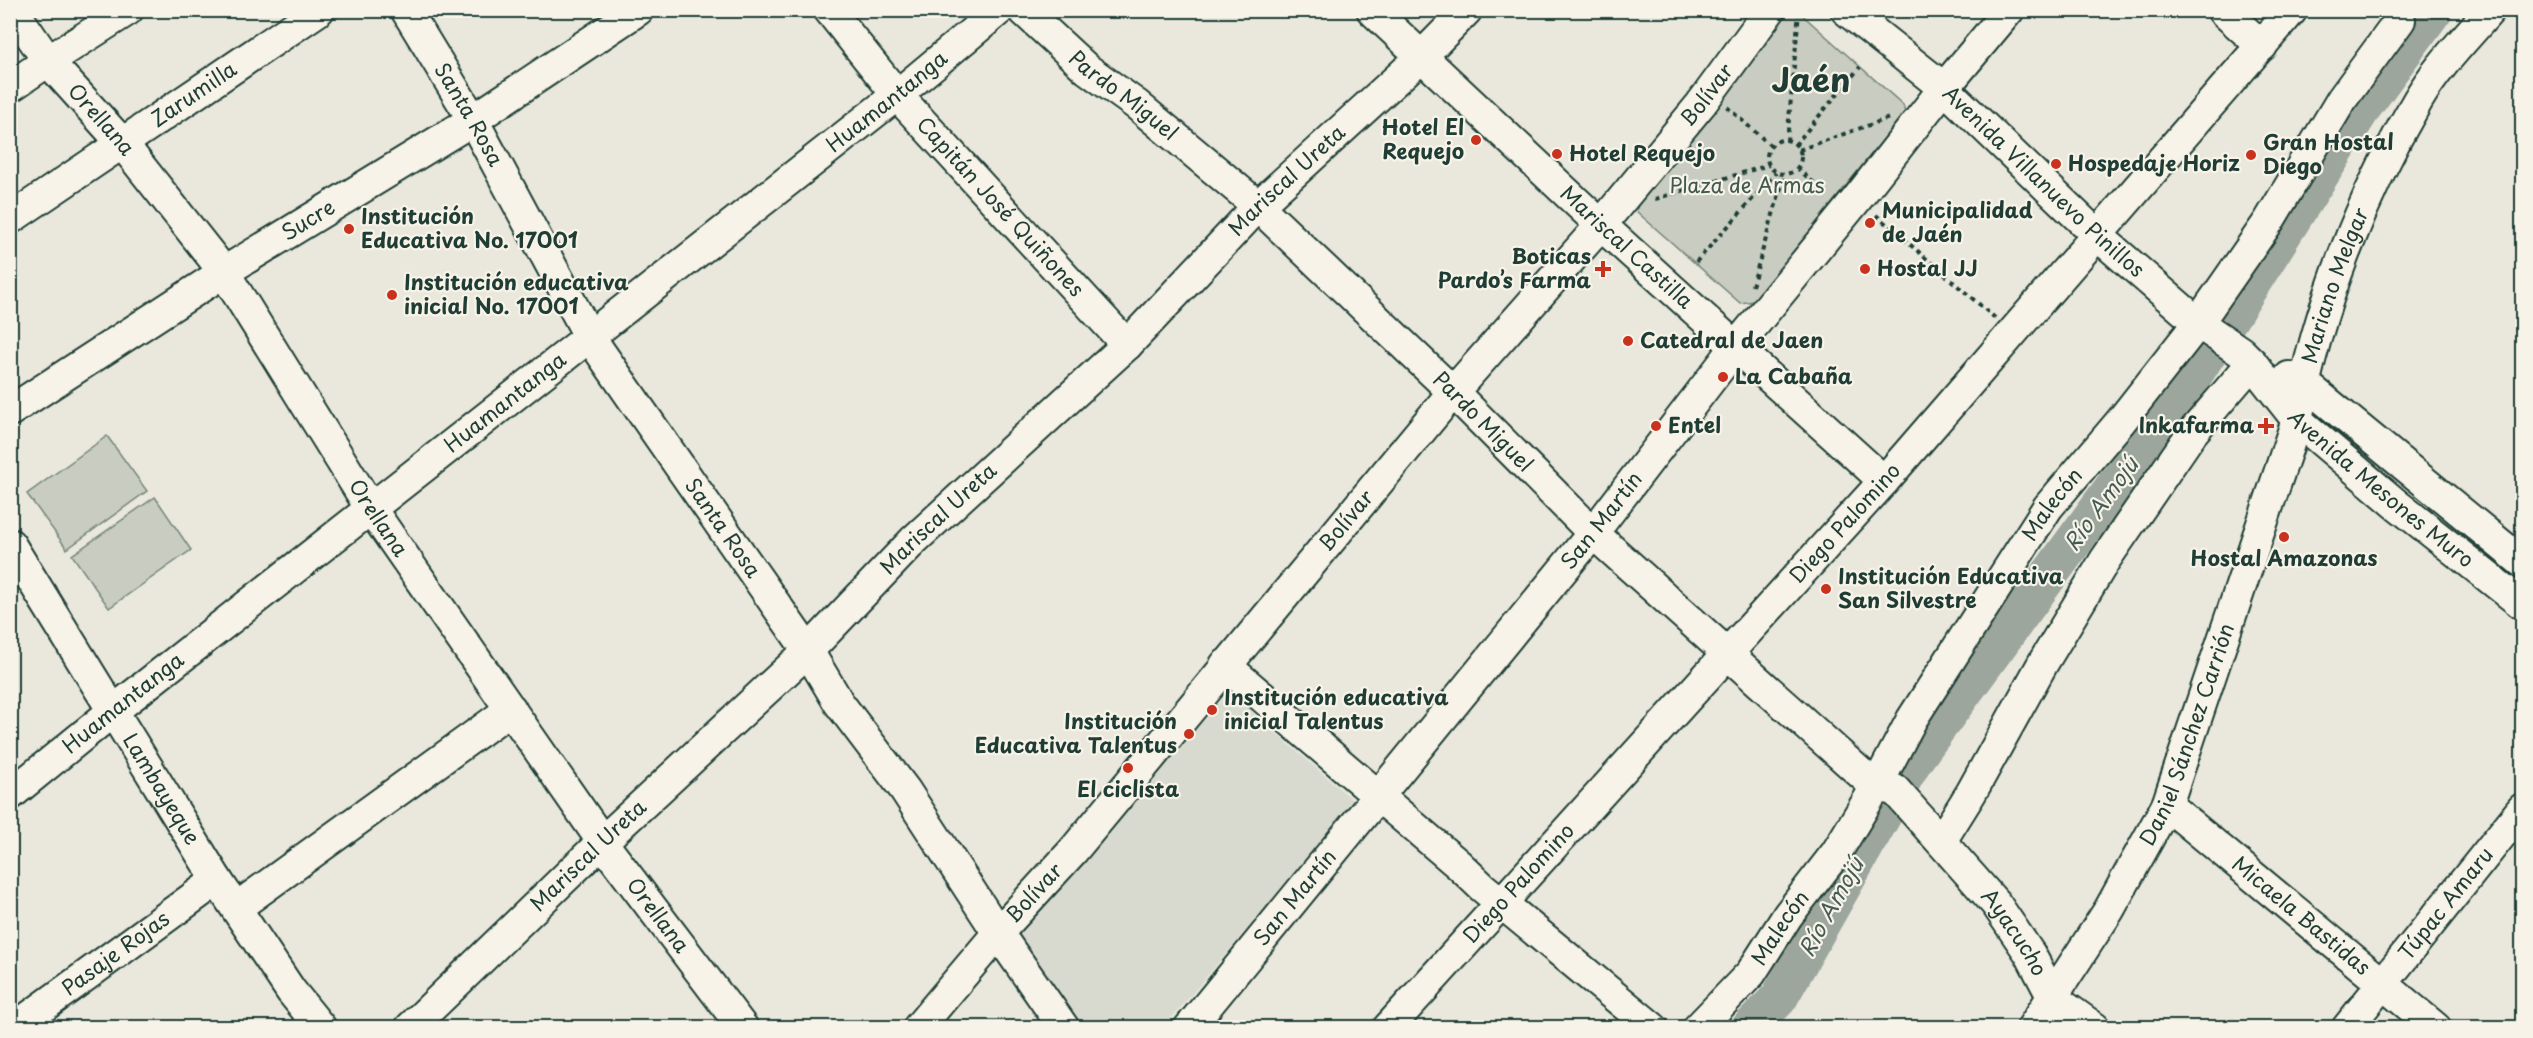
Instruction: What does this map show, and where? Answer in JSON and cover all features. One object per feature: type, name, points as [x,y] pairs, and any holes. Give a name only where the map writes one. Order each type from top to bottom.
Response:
[{"type":"street","name":"Orellana","points":[[13,10],[48,61],[122,143],[224,272],[371,509],[603,841],[743,1028]]},
{"type":"street","points":[[10,87],[128,10]]},
{"type":"street","name":"Zarumilla","points":[[10,219],[319,10]]},
{"type":"street","name":"Santa Rosa","points":[[406,10],[473,120],[589,336],[808,651],[839,703],[905,790],[998,933],[1064,1028]]},
{"type":"street","name":"Sucre","points":[[13,404],[473,120],[638,10]]},
{"type":"street","name":"Capitán José Quiñones","points":[[829,10],[897,95],[1126,345]]},
{"type":"street","name":"Huamantanga","points":[[10,795],[113,711],[897,95],[999,10]]},
{"type":"street","name":"Pardo Miguel","points":[[1023,10],[1087,69],[1137,105],[1258,206],[1453,392],[1593,533],[1885,788],[1938,838]]},
{"type":"street","name":"Mariscal Castilla","points":[[1372,10],[1601,225],[1884,481]]},
{"type":"street","name":"Mariscal Ureta","points":[[410,1028],[603,841],[808,651],[914,540],[1126,345],[1258,206],[1420,57],[1467,10]]},
{"type":"street","name":"Avenida Villanuevo Pinillos","points":[[1846,10],[1944,88],[2098,236],[2203,327],[2247,357]]},
{"type":"street","name":"San Martín","points":[[1189,1028],[1593,533],[1846,200],[2009,10]]},
{"type":"street","points":[[2222,10],[2262,46]]},
{"type":"street","name":"Diego Palomino","points":[[1388,1028],[1884,481],[2292,10]]},
{"type":"street","name":"Mariano Melgar","points":[[2297,420],[2304,383],[2343,257],[2369,195],[2419,98],[2490,10]]},
{"type":"street","name":"Bolívar","points":[[918,1028],[998,933],[1073,851],[1453,392],[1601,225],[1701,104],[1784,11]]},
{"type":"street","name":"Malecón","points":[[1698,1028],[1751,973],[1788,915],[1885,788],[1912,719],[2048,507],[2203,327],[2342,99],[2400,20]]},
{"type":"street","points":[[1938,838],[1971,793],[2043,663],[2106,560],[2192,433],[2247,357]]},
{"type":"street","name":"Avenida Mesones Muro","points":[[2247,357],[2304,383],[2523,562]]},
{"type":"street","name":"Avenida Mesones Muro","points":[[2247,357],[2297,420],[2396,504],[2523,604]]},
{"type":"street","name":"Daniel Sánchez Carrión","points":[[2032,1028],[2109,910],[2167,805],[2297,420]]},
{"type":"street","name":"Lambayeque","points":[[10,544],[217,880],[291,991],[321,1028]]},
{"type":"street","points":[[1226,665],[1352,772],[1377,797],[1653,1028]]},
{"type":"street","points":[[236,908],[511,709]]},
{"type":"street","name":"Micaela Bastidas","points":[[2167,805],[2436,1028]]},
{"type":"street","name":"Túpac Amaru","points":[[2347,1028],[2523,810]]},
{"type":"street","name":"Ayacucho","points":[[1938,838],[1996,904],[2030,954],[2053,998],[2095,1028]]},
{"type":"street","name":"Pasaje Rojas","points":[[14,1028],[217,880]]},
{"type":"path","points":[[1784,11],[1787,141]]},
{"type":"path","points":[[1796,145],[1860,68]]},
{"type":"path","points":[[1718,99],[1771,146]]},
{"type":"path","points":[[1799,150],[1895,116]]},
{"type":"path","points":[[1787,141],[1796,145],[1799,150],[1800,163],[1797,168],[1785,174],[1776,172],[1769,165],[1767,159],[1771,146],[1777,142],[1787,141]]},
{"type":"path","points":[[1648,201],[1769,165]]},
{"type":"path","points":[[1797,168],[1846,200],[2013,334]]},
{"type":"path","points":[[1696,262],[1776,172]]},
{"type":"path","points":[[1750,291],[1785,174]]},
{"type":"shaded area","points":[[1229,692],[1355,802],[1164,1027],[1084,1027],[1016,931]]},
{"type":"green space","name":"Plaza de Armas","points":[[1799,12],[1903,105],[1905,112],[1754,301],[1740,303],[1637,212],[1638,196],[1788,13]]},
{"type":"green space","points":[[107,436],[147,491],[67,549],[27,494]]},
{"type":"green space","points":[[155,497],[191,550],[109,608],[72,555]]},
{"type":"waterway","name":"Río Amojú","points":[[1750,1028],[1779,998],[1914,760],[2183,392],[2363,107],[2434,10]]},
{"type":"place","name":"Hotel El Requejo","points":[[1476,140]]},
{"type":"place","name":"Hotel Requejo","points":[[1557,154]]},
{"type":"place","name":"Gran Hostal Diego","points":[[2251,155]]},
{"type":"place","name":"Hospedaje Horiz","points":[[2056,164]]},
{"type":"place","name":"Municipalidad de Jaén","points":[[1870,223]]},
{"type":"place","name":"Institución Educativa No. 17001","points":[[349,229]]},
{"type":"place","name":"Boticas Pardo’s Farma","points":[[1603,269]]},
{"type":"place","name":"Hostal JJ","points":[[1865,269]]},
{"type":"place","name":"Institución educativa inicial No. 17001","points":[[392,295]]},
{"type":"place","name":"Catedral de Jaen","points":[[1628,341]]},
{"type":"place","name":"La Cabaña","points":[[1723,377]]},
{"type":"place","name":"Entel","points":[[1656,426]]},
{"type":"place","name":"Inkafarma","points":[[2266,426]]},
{"type":"place","name":"Hostal Amazonas","points":[[2284,537]]},
{"type":"place","name":"Institución Educativa San Silvestre","points":[[1826,589]]},
{"type":"place","name":"Institución educativa inicial Talentus","points":[[1212,710]]},
{"type":"place","name":"Institución Educativa Talentus","points":[[1189,734]]},
{"type":"place","name":"El ciclista","points":[[1128,768]]},
{"type":"district","name":"Jaén","points":[[1811,80]]}]
